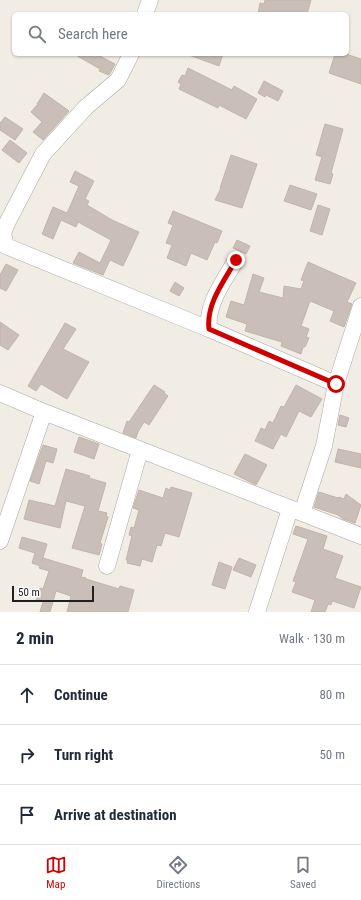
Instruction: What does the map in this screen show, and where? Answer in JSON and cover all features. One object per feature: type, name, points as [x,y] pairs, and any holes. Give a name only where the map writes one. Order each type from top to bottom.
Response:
[{"type":"street","points":[[146,12],[150,0]]},
{"type":"street","points":[[130,56],[118,80],[86,107],[43,154],[3,233],[6,246],[209,329],[336,384]]},
{"type":"street","points":[[209,329],[208,320],[212,304],[236,260]]},
{"type":"street","points":[[257,612],[296,511],[324,446],[336,384],[361,306]]},
{"type":"street","points":[[0,393],[44,412],[361,536]]},
{"type":"street","points":[[0,541],[44,412]]},
{"type":"street","points":[[107,566],[140,450]]},
{"type":"building","points":[[265,0],[311,0],[308,12],[258,12],[260,3],[264,4]]},
{"type":"building","points":[[349,55],[361,59],[361,84],[329,73],[334,56]]},
{"type":"building","points":[[77,56],[100,56],[115,64],[109,75],[99,71],[100,69]]},
{"type":"building","points":[[192,56],[222,56],[219,66]]},
{"type":"building","points":[[188,68],[232,90],[234,86],[257,99],[246,119],[219,105],[218,108],[179,89],[181,84],[178,82],[182,75],[185,76]]},
{"type":"building","points":[[264,81],[283,91],[278,101],[258,93]]},
{"type":"building","points":[[44,93],[69,111],[43,140],[33,132],[42,122],[31,112],[38,104]]},
{"type":"building","points":[[5,117],[23,129],[15,140],[0,130],[0,123]]},
{"type":"building","points":[[325,124],[343,129],[331,173],[333,174],[330,184],[315,180],[322,157],[316,155]]},
{"type":"building","points":[[10,140],[27,153],[19,163],[2,150]]},
{"type":"building","points":[[231,155],[257,164],[242,208],[215,200],[221,188]]},
{"type":"building","points":[[75,171],[94,181],[85,199],[89,201],[87,205],[112,220],[139,232],[123,266],[110,260],[103,275],[73,263],[79,252],[100,263],[111,240],[78,222],[76,227],[61,220],[53,239],[42,234],[53,207],[67,213],[79,186],[70,182]]},
{"type":"building","points":[[290,185],[317,194],[311,210],[284,201]]},
{"type":"building","points":[[318,205],[330,209],[322,235],[310,231]]},
{"type":"building","points":[[173,211],[222,231],[207,260],[191,253],[186,266],[167,258],[172,245],[166,243],[173,225],[168,223]]},
{"type":"building","points":[[237,240],[250,246],[246,254],[233,248]]},
{"type":"building","points":[[308,262],[356,283],[347,302],[352,304],[344,327],[330,321],[334,311],[310,301],[301,326],[309,329],[306,337],[309,338],[305,347],[303,347],[301,354],[281,346],[282,342],[245,331],[247,324],[226,317],[231,301],[244,305],[253,274],[264,278],[259,292],[283,298],[284,286],[301,289],[304,281],[301,280]]},
{"type":"building","points":[[6,264],[18,270],[6,291],[0,288],[0,275]]},
{"type":"building","points":[[175,282],[184,288],[179,296],[170,291]]},
{"type":"building","points":[[0,322],[19,335],[8,350],[0,345]]},
{"type":"building","points":[[65,323],[76,329],[63,349],[89,362],[67,399],[41,384],[36,391],[28,386]]},
{"type":"building","points":[[154,385],[165,392],[164,393],[168,396],[149,425],[144,422],[136,438],[123,433],[127,421],[129,422]]},
{"type":"building","points":[[296,385],[322,399],[311,417],[299,411],[286,437],[281,434],[273,449],[255,441],[261,428],[265,430],[269,421],[273,423],[281,406],[284,407]]},
{"type":"building","points":[[340,415],[349,418],[346,427],[338,425]]},
{"type":"building","points":[[79,437],[99,444],[94,459],[74,452]]},
{"type":"building","points":[[43,445],[57,449],[53,463],[46,461],[39,484],[30,481]]},
{"type":"building","points":[[338,449],[361,454],[361,468],[335,462]]},
{"type":"building","points":[[245,454],[267,465],[256,485],[234,474]]},
{"type":"building","points":[[66,469],[90,476],[89,478],[106,483],[98,511],[107,513],[106,516],[108,517],[100,543],[102,544],[99,555],[72,548],[85,506],[66,501],[60,528],[24,519],[29,500],[55,506]]},
{"type":"building","points":[[171,487],[192,493],[179,537],[165,533],[161,546],[157,545],[152,562],[142,559],[140,566],[127,563],[128,560],[126,560],[132,536],[129,535],[131,527],[134,528],[139,510],[133,508],[139,490],[163,498],[166,488],[170,490]]},
{"type":"building","points":[[319,492],[344,499],[346,494],[361,505],[355,523],[343,519],[338,515],[314,507]]},
{"type":"building","points":[[296,526],[327,536],[323,549],[343,556],[335,578],[361,587],[354,608],[332,601],[331,605],[328,604],[325,612],[311,612],[315,600],[292,592],[296,582],[293,581],[308,539],[293,534]]},
{"type":"building","points":[[22,537],[47,544],[42,561],[43,558],[83,570],[81,577],[86,579],[119,589],[120,586],[134,590],[128,612],[67,612],[71,596],[56,591],[50,612],[40,612],[43,602],[36,600],[40,588],[43,589],[49,571],[39,568],[40,566],[32,563],[35,553],[19,548]]},
{"type":"building","points":[[239,558],[256,565],[251,577],[233,570]]},
{"type":"building","points":[[219,562],[232,567],[225,589],[212,585]]},
{"type":"route","points":[[236,260],[212,304],[208,320],[209,329],[336,384]]}]
